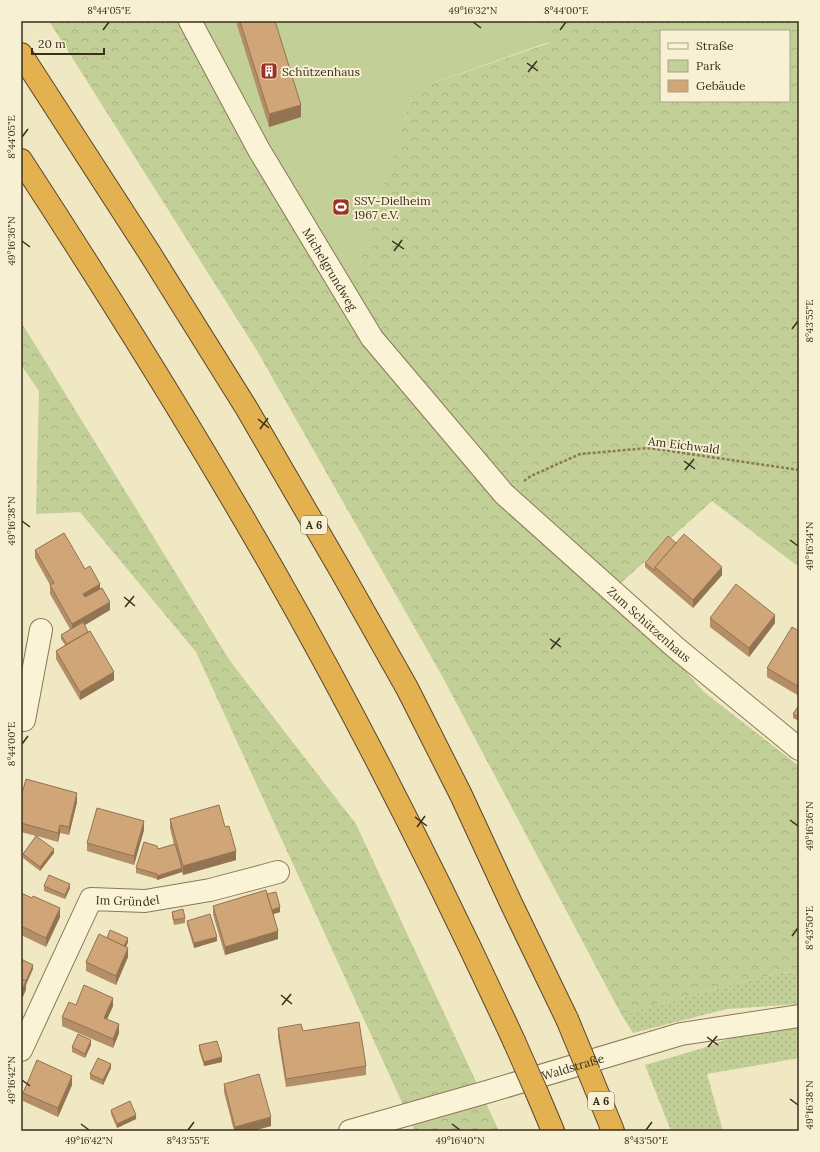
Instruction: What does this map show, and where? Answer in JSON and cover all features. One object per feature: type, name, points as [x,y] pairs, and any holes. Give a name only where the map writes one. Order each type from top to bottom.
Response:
[{"type":"highway","name":"A 6","points":[[21,54],[149,252],[247,409],[407,688],[461,795],[511,904],[567,1019],[613,1131]]},
{"type":"highway","points":[[21,160],[98,278],[200,444],[275,572],[349,707],[407,818],[461,927],[514,1041],[553,1131]]},
{"type":"street","name":"Michelgrundweg","points":[[190,21],[259,150],[372,338],[504,494]]},
{"type":"street","name":"Zum Schützenhaus","points":[[504,494],[675,647],[799,749]]},
{"type":"street","points":[[21,720],[24,720],[41,630]]},
{"type":"street","name":"Im Gründel","points":[[21,1050],[91,900],[145,900],[210,890],[278,872]]},
{"type":"street","name":"Waldstraße","points":[[350,1131],[681,1034],[799,1016]]},
{"type":"path","name":"Am Eichwald","points":[[504,494],[531,476],[580,454],[641,448],[799,470]]},
{"type":"green space","points":[[49,21],[190,21],[258,125],[352,288],[414,90],[549,43],[532,21],[799,21],[799,567],[712,501],[613,590],[704,692],[799,766],[799,972],[778,973],[621,1014],[441,674],[256,349]]},
{"type":"green space","name":"SSV-Dielheim 1967 e.V.","points":[[190,21],[532,21],[549,42],[414,90],[352,289],[258,125]]},
{"type":"green space","points":[[21,322],[230,661],[356,824],[499,1131],[415,1131],[196,652],[80,512],[36,514],[39,391],[21,365]]},
{"type":"green space","points":[[799,972],[799,1004],[727,1009],[633,1033],[621,1014],[778,973]]},
{"type":"green space","points":[[799,1027],[799,1058],[707,1074],[723,1131],[671,1131],[645,1065],[700,1049],[733,1037]]},
{"type":"building","name":"Schützenhaus","points":[[240,21],[275,21],[301,105],[269,114]]},
{"type":"building","points":[[64,533],[85,569],[90,566],[100,584],[83,594],[85,597],[102,588],[110,602],[72,624],[50,585],[54,583],[35,550]]},
{"type":"building","points":[[684,534],[722,567],[693,600],[655,567]]},
{"type":"building","points":[[668,536],[676,543],[655,567],[655,571],[645,563]]},
{"type":"building","points":[[736,584],[775,615],[749,648],[710,618]]},
{"type":"building","points":[[83,622],[88,632],[67,644],[61,635]]},
{"type":"building","points":[[792,627],[799,631],[799,687],[767,668]]},
{"type":"building","points":[[90,631],[114,672],[80,692],[56,651]]},
{"type":"building","points":[[799,705],[799,717],[793,714]]},
{"type":"building","points":[[26,779],[77,793],[69,827],[60,825],[58,833],[21,823],[21,797]]},
{"type":"building","points":[[219,805],[225,827],[229,826],[236,851],[183,866],[170,819]]},
{"type":"building","points":[[97,808],[144,821],[134,856],[87,843]]},
{"type":"building","points":[[36,836],[54,849],[40,867],[23,854]]},
{"type":"building","points":[[144,842],[157,846],[158,849],[175,844],[182,868],[157,876],[157,874],[136,868]]},
{"type":"building","points":[[49,875],[70,884],[65,895],[44,886]]},
{"type":"building","points":[[266,890],[278,931],[225,947],[213,906]]},
{"type":"building","points":[[276,892],[280,907],[272,910],[267,894]]},
{"type":"building","points":[[21,893],[32,898],[33,896],[60,908],[46,938],[21,926]]},
{"type":"building","points":[[183,909],[185,918],[174,920],[172,912]]},
{"type":"building","points":[[210,914],[217,937],[194,943],[187,921]]},
{"type":"building","points":[[110,930],[128,938],[124,946],[107,938]]},
{"type":"building","points":[[99,934],[128,948],[116,976],[86,962]]},
{"type":"building","points":[[21,959],[33,965],[26,981],[21,979]]},
{"type":"building","points":[[21,979],[26,981],[21,992]]},
{"type":"building","points":[[84,985],[113,998],[104,1018],[119,1024],[113,1039],[62,1017],[69,1002],[76,1005]]},
{"type":"building","points":[[359,1022],[366,1066],[286,1079],[278,1028],[301,1024],[303,1031]]},
{"type":"building","points":[[78,1034],[91,1040],[85,1054],[72,1047]]},
{"type":"building","points":[[217,1041],[222,1057],[204,1062],[199,1045]]},
{"type":"building","points":[[98,1058],[111,1064],[103,1080],[90,1074]]},
{"type":"building","points":[[37,1060],[72,1076],[58,1108],[23,1093]]},
{"type":"building","points":[[259,1074],[271,1117],[235,1127],[224,1084]]},
{"type":"building","points":[[130,1101],[136,1115],[117,1124],[111,1110]]},
{"type":"place","name":"Schützenhaus","points":[[269,71]]},
{"type":"place","name":"SSV-Dielheim 1967 e.V.","points":[[341,207]]}]
